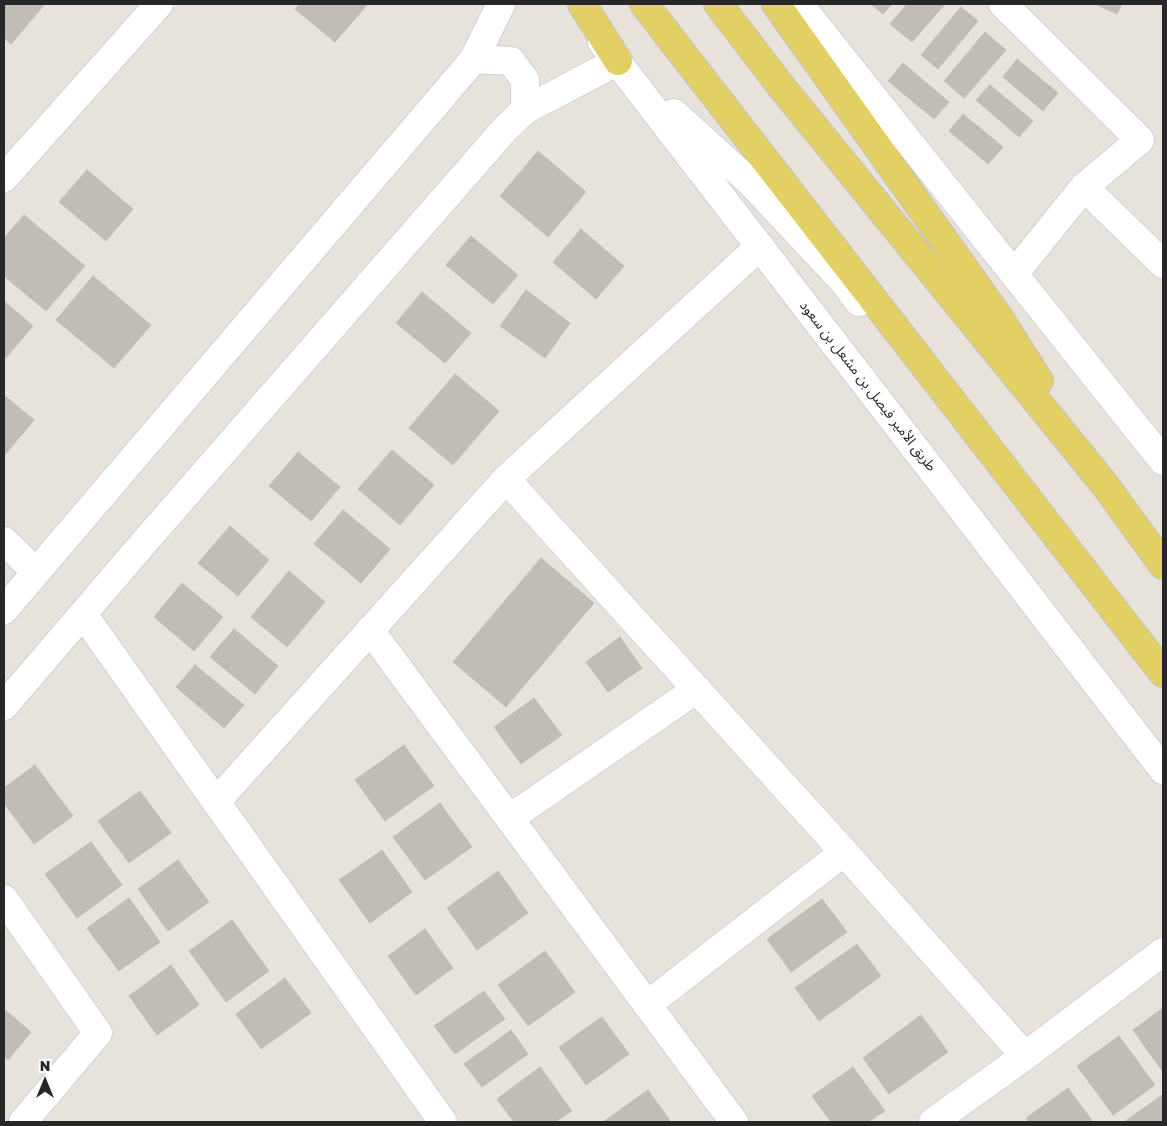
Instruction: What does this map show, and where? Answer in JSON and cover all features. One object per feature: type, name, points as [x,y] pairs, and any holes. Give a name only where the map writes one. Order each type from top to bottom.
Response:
[{"type":"main road","points":[[582,4],[618,61]]},
{"type":"main road","points":[[644,4],[1163,673]]},
{"type":"main road","points":[[718,4],[780,85],[1105,486],[1163,564]]},
{"type":"main road","points":[[776,4],[1000,319],[1105,486]]},
{"type":"street","points":[[4,178],[159,4]]},
{"type":"street","points":[[4,610],[474,59],[501,4]]},
{"type":"street","name":"طريق الأمير فيصل بن مشعل بن سعود","points":[[572,4],[618,61],[1163,770]]},
{"type":"street","points":[[799,4],[1163,461]]},
{"type":"street","points":[[1003,4],[1140,140],[1084,186],[1014,274]]},
{"type":"street","points":[[474,59],[511,61],[525,80],[525,110]]},
{"type":"street","points":[[4,706],[505,129],[525,110],[618,61],[752,184],[844,282],[924,386],[979,436]]},
{"type":"street","points":[[1084,186],[1163,264]]},
{"type":"street","points":[[216,802],[506,479],[760,246]]},
{"type":"street","points":[[506,479],[844,852],[1025,1056]]},
{"type":"street","points":[[4,541],[36,572]]},
{"type":"street","points":[[83,614],[443,1122]]},
{"type":"street","points":[[370,630],[734,1122]]},
{"type":"street","points":[[510,818],[697,689]]},
{"type":"street","points":[[647,1005],[844,852]]},
{"type":"street","points":[[4,899],[98,1033],[23,1122]]},
{"type":"street","points":[[932,1122],[1025,1056],[1163,952]]},
{"type":"building","points":[[4,4],[45,4],[11,44],[4,38]]},
{"type":"building","points":[[300,4],[368,4],[335,42],[295,9]]},
{"type":"building","points":[[871,4],[892,4],[883,14]]},
{"type":"building","points":[[907,4],[945,4],[912,42],[890,24]]},
{"type":"building","points":[[1095,4],[1122,4],[1117,14]]},
{"type":"building","points":[[961,7],[978,21],[938,69],[921,55]]},
{"type":"building","points":[[985,32],[1006,50],[964,98],[944,81]]},
{"type":"building","points":[[1017,59],[1058,93],[1043,111],[1003,77]]},
{"type":"building","points":[[903,63],[949,102],[934,119],[888,81]]},
{"type":"building","points":[[990,85],[1033,121],[1019,137],[976,100]]},
{"type":"building","points":[[963,114],[1003,147],[988,164],[949,131]]},
{"type":"building","points":[[538,151],[586,192],[548,237],[500,196]]},
{"type":"building","points":[[87,170],[133,209],[106,241],[59,202]]},
{"type":"building","points":[[24,215],[85,266],[46,311],[4,276],[4,238]]},
{"type":"building","points":[[581,229],[624,266],[596,299],[553,262]]},
{"type":"building","points":[[471,236],[518,275],[493,304],[446,265]]},
{"type":"building","points":[[93,276],[151,325],[114,368],[56,320]]},
{"type":"building","points":[[526,290],[570,323],[545,358],[500,326]]},
{"type":"building","points":[[422,292],[471,333],[445,363],[396,323]]},
{"type":"building","points":[[4,301],[33,326],[4,360]]},
{"type":"building","points":[[455,374],[499,411],[453,465],[409,428]]},
{"type":"building","points":[[4,395],[34,420],[4,456]]},
{"type":"building","points":[[392,450],[434,485],[400,525],[358,489]]},
{"type":"building","points":[[298,452],[340,487],[311,521],[269,486]]},
{"type":"building","points":[[343,510],[390,549],[361,583],[314,544]]},
{"type":"building","points":[[230,526],[269,560],[238,596],[198,563]]},
{"type":"building","points":[[541,558],[594,603],[506,707],[453,662]]},
{"type":"building","points":[[289,571],[325,602],[287,647],[251,617]]},
{"type":"building","points":[[182,583],[223,617],[194,651],[154,617]]},
{"type":"building","points":[[234,629],[278,666],[255,694],[210,657]]},
{"type":"building","points":[[620,637],[642,668],[608,692],[586,662]]},
{"type":"building","points":[[195,665],[244,705],[224,728],[176,687]]},
{"type":"building","points":[[534,698],[562,735],[521,764],[494,727]]},
{"type":"building","points":[[404,745],[434,786],[385,821],[355,780]]},
{"type":"building","points":[[35,765],[73,816],[34,844],[4,803],[4,788]]},
{"type":"building","points":[[140,791],[171,833],[129,863],[98,821]]},
{"type":"building","points":[[440,803],[472,847],[425,880],[393,837]]},
{"type":"building","points":[[91,842],[122,885],[77,918],[45,874]]},
{"type":"building","points":[[382,850],[412,892],[370,923],[339,880]]},
{"type":"building","points":[[178,860],[209,902],[168,931],[138,889]]},
{"type":"building","points":[[498,871],[528,913],[477,950],[447,908]]},
{"type":"building","points":[[129,898],[160,942],[119,971],[87,928]]},
{"type":"building","points":[[822,899],[847,932],[791,972],[767,939]]},
{"type":"building","points":[[232,920],[269,971],[226,1002],[189,951]]},
{"type":"building","points":[[425,929],[453,968],[416,995],[388,956]]},
{"type":"building","points":[[857,944],[881,976],[819,1021],[795,988]]},
{"type":"building","points":[[545,951],[575,992],[528,1026],[498,985]]},
{"type":"building","points":[[171,965],[199,1005],[157,1035],[129,996]]},
{"type":"building","points":[[285,978],[311,1013],[261,1049],[236,1014]]},
{"type":"building","points":[[484,991],[505,1019],[455,1054],[434,1026]]},
{"type":"building","points":[[1163,1008],[1163,1072],[1133,1030]]},
{"type":"building","points":[[4,1009],[31,1032],[8,1060],[4,1056]]},
{"type":"building","points":[[921,1015],[948,1052],[889,1094],[863,1058]]},
{"type":"building","points":[[602,1017],[629,1054],[586,1085],[559,1047]]},
{"type":"building","points":[[511,1030],[528,1054],[482,1087],[464,1064]]},
{"type":"building","points":[[1119,1036],[1155,1085],[1113,1115],[1077,1066]]},
{"type":"building","points":[[540,1067],[572,1111],[555,1122],[514,1122],[497,1099]]},
{"type":"building","points":[[853,1067],[885,1111],[868,1122],[831,1122],[812,1096]]},
{"type":"building","points":[[1068,1088],[1093,1122],[1029,1122],[1026,1118]]},
{"type":"building","points":[[648,1090],[671,1122],[603,1122]]},
{"type":"building","points":[[1162,1095],[1163,1122],[1124,1122]]}]
